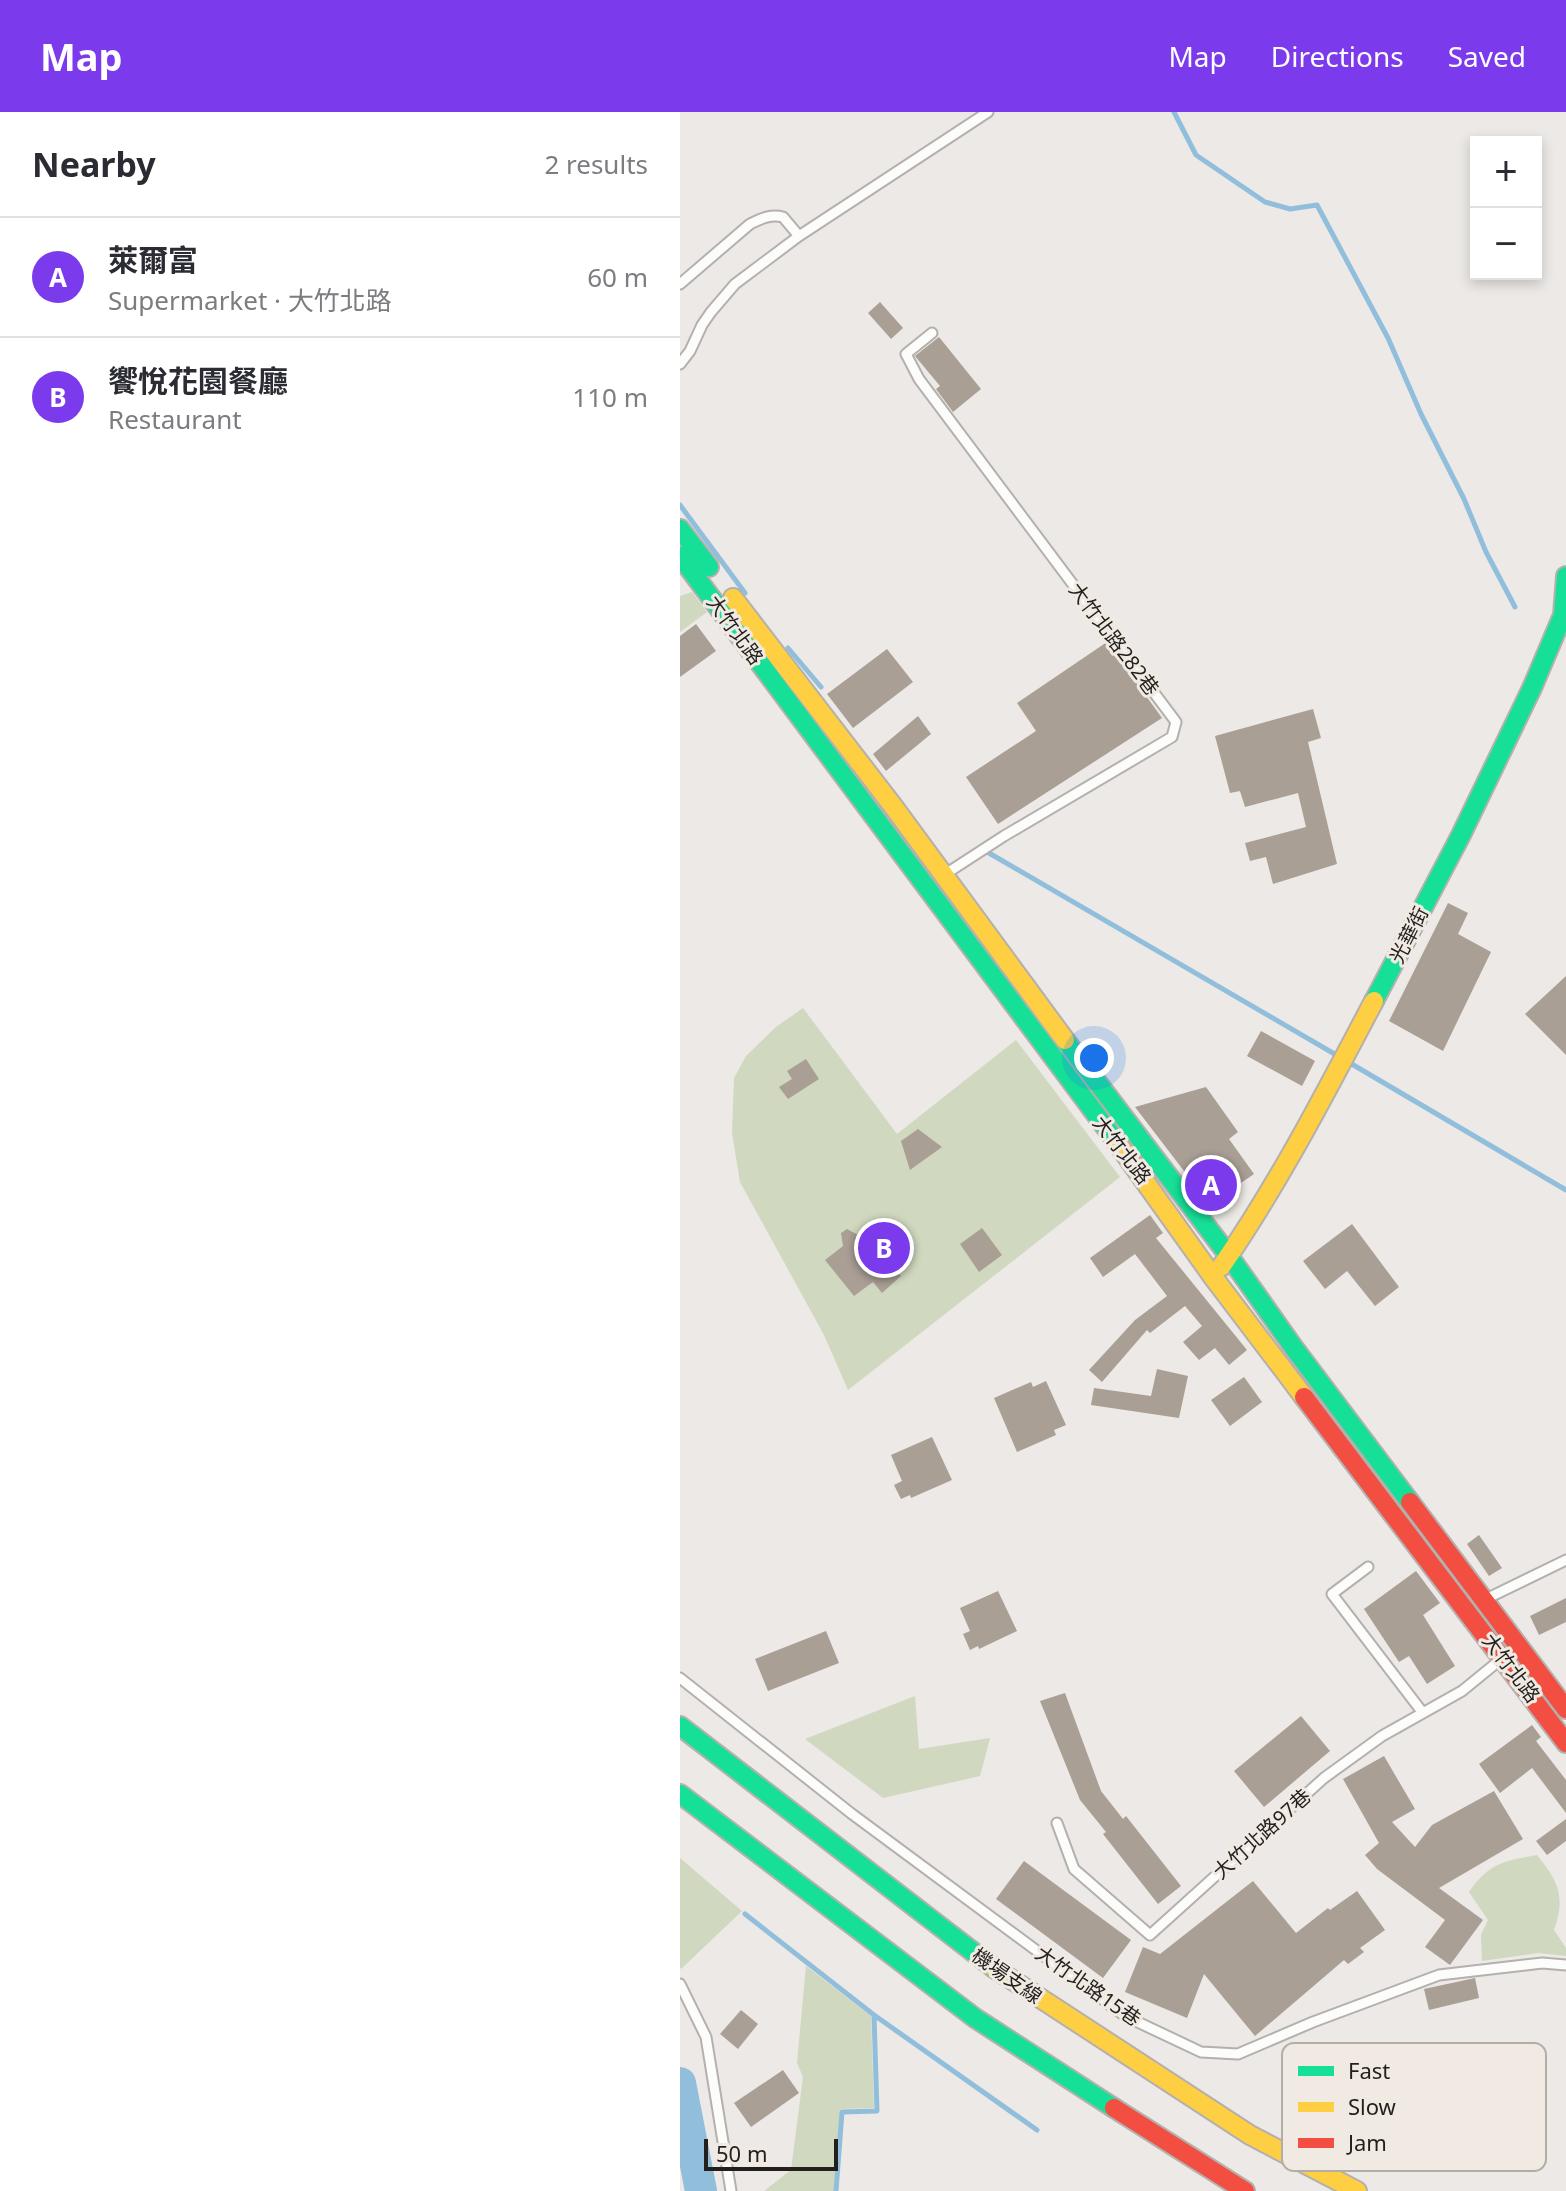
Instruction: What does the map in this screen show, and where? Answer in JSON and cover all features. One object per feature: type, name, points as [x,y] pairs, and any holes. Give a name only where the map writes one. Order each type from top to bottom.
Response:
[{"type":"main road","name":"大竹北路","points":[[680,529],[699,576],[1006,997],[1142,1176],[1213,1277],[1476,1606],[1566,1709]]},
{"type":"main road","name":"大竹北路","points":[[680,556],[818,706],[1104,1093],[1229,1256],[1476,1606],[1503,1658],[1566,1743]]},
{"type":"main road","name":"光華街","points":[[1213,1277],[1257,1215],[1320,1103],[1461,835],[1532,688],[1563,615],[1566,576]]},
{"type":"main road","name":"機場支線","points":[[680,1726],[1007,1978],[1250,2135],[1282,2152]]},
{"type":"main road","points":[[680,1794],[975,2018],[1245,2191]]},
{"type":"main road","name":"機場支線","points":[[1319,2171],[1357,2191]]},
{"type":"lane","points":[[680,364],[702,325],[728,290],[799,236],[988,112]]},
{"type":"lane","points":[[680,284],[750,224],[760,219],[783,217],[799,236]]},
{"type":"lane","name":"大竹北路282巷","points":[[932,333],[906,354],[919,379],[1176,722],[1172,737],[944,875]]},
{"type":"lane","points":[[1476,1606],[1566,1560]]},
{"type":"lane","points":[[1368,1567],[1332,1594],[1423,1713]]},
{"type":"lane","name":"大竹北路97巷","points":[[1057,1823],[1074,1869],[1150,1935],[1324,1778],[1382,1736],[1462,1691],[1503,1658]]},
{"type":"lane","name":"大竹北路15巷","points":[[680,1678],[852,1814],[1125,2016],[1201,2052],[1238,2054],[1439,1975],[1542,1963],[1566,1965]]},
{"type":"lane","points":[[680,1984],[706,2037],[731,2191]]},
{"type":"green space","points":[[692,592],[707,612],[680,632],[680,596]]},
{"type":"green space","points":[[803,1008],[897,1134],[1016,1040],[1120,1177],[848,1390],[824,1335],[740,1182],[732,1133],[734,1078],[746,1056],[776,1027]]},
{"type":"green space","points":[[915,1696],[919,1749],[990,1738],[980,1776],[883,1798],[805,1739]]},
{"type":"green space","points":[[1537,1855],[1558,1890],[1558,1918],[1554,1930],[1566,1948],[1566,1956],[1538,1953],[1482,1961],[1481,1935],[1488,1920],[1469,1892],[1483,1875],[1498,1865]]},
{"type":"green space","points":[[680,1858],[742,1911],[681,1969],[680,1967]]},
{"type":"green space","points":[[806,1966],[871,2016],[874,2108],[840,2109],[834,2191],[764,2191],[791,2170],[803,2077],[797,2063]]},
{"type":"building","points":[[880,302],[903,328],[891,339],[868,313]]},
{"type":"building","points":[[939,337],[981,389],[953,412],[936,389],[940,386],[915,356]]},
{"type":"building","points":[[696,624],[716,651],[680,677],[680,636]]},
{"type":"building","points":[[1107,642],[1162,718],[998,824],[966,777],[1036,731],[1017,703]]},
{"type":"building","points":[[887,649],[913,682],[853,728],[827,694]]},
{"type":"building","points":[[1313,709],[1321,738],[1308,742],[1337,864],[1273,884],[1266,857],[1250,861],[1245,843],[1306,827],[1298,793],[1245,807],[1240,791],[1230,793],[1215,736]]},
{"type":"building","points":[[918,716],[931,734],[886,771],[873,754]]},
{"type":"building","points":[[1448,903],[1468,913],[1458,934],[1491,952],[1443,1051],[1389,1021]]},
{"type":"building","points":[[1566,976],[1566,1055],[1525,1014]]},
{"type":"building","points":[[1261,1031],[1315,1061],[1302,1086],[1247,1056]]},
{"type":"building","points":[[806,1059],[819,1079],[788,1099],[779,1087],[792,1079],[787,1071]]},
{"type":"building","points":[[1206,1087],[1238,1132],[1229,1139],[1254,1174],[1219,1198],[1206,1177],[1194,1184],[1135,1107]]},
{"type":"building","points":[[918,1129],[942,1147],[910,1170],[901,1141]]},
{"type":"building","points":[[1150,1215],[1163,1233],[1156,1238],[1247,1350],[1229,1365],[1215,1348],[1199,1360],[1183,1342],[1202,1326],[1185,1306],[1150,1333],[1147,1330],[1102,1382],[1089,1370],[1135,1320],[1167,1296],[1135,1254],[1103,1277],[1090,1258]]},
{"type":"building","points":[[1352,1224],[1399,1287],[1375,1306],[1347,1271],[1325,1289],[1303,1261]]},
{"type":"building","points":[[982,1228],[1002,1255],[979,1272],[960,1244]]},
{"type":"building","points":[[847,1229],[860,1236],[865,1231],[874,1242],[883,1234],[900,1255],[891,1263],[901,1276],[882,1293],[873,1282],[854,1296],[825,1260],[843,1246],[841,1233]]},
{"type":"building","points":[[1157,1369],[1188,1376],[1179,1418],[1091,1405],[1094,1388],[1151,1396]]},
{"type":"building","points":[[1244,1377],[1262,1402],[1230,1426],[1211,1400]]},
{"type":"building","points":[[1046,1381],[1066,1425],[1054,1430],[1056,1435],[1017,1452],[994,1398],[1031,1382],[1033,1387]]},
{"type":"building","points":[[932,1437],[952,1480],[911,1498],[910,1495],[901,1499],[894,1485],[902,1481],[891,1455]]},
{"type":"building","points":[[1479,1535],[1502,1568],[1489,1576],[1467,1544]]},
{"type":"building","points":[[1416,1571],[1440,1603],[1423,1615],[1455,1666],[1427,1684],[1409,1656],[1399,1662],[1364,1609]]},
{"type":"building","points":[[998,1591],[1017,1631],[979,1649],[978,1646],[970,1650],[963,1634],[970,1631],[960,1608]]},
{"type":"building","points":[[1566,1598],[1566,1622],[1539,1635],[1530,1616]]},
{"type":"building","points":[[826,1631],[839,1663],[768,1691],[755,1659]]},
{"type":"building","points":[[1065,1693],[1101,1791],[1123,1819],[1126,1816],[1181,1886],[1158,1904],[1080,1800],[1040,1701]]},
{"type":"building","points":[[1301,1716],[1330,1751],[1264,1807],[1234,1771]]},
{"type":"building","points":[[1532,1725],[1541,1737],[1536,1741],[1566,1780],[1566,1813],[1532,1768],[1500,1793],[1479,1764]]},
{"type":"building","points":[[1384,1756],[1415,1809],[1392,1822],[1415,1847],[1432,1825],[1494,1791],[1523,1839],[1439,1888],[1483,1920],[1450,1965],[1425,1947],[1445,1920],[1377,1869],[1365,1855],[1379,1843],[1343,1779]]},
{"type":"building","points":[[1566,1819],[1566,1841],[1547,1855],[1536,1841]]},
{"type":"building","points":[[1024,1861],[1131,1940],[1103,1978],[996,1899]]},
{"type":"building","points":[[1253,1881],[1296,1933],[1328,1908],[1330,1910],[1357,1891],[1385,1930],[1360,1948],[1364,1952],[1348,1964],[1344,1960],[1255,2036],[1204,1974],[1187,2018],[1125,1992],[1143,1947],[1160,1954]]},
{"type":"building","points":[[1475,1978],[1479,1998],[1429,2010],[1424,1989]]},
{"type":"building","points":[[741,2010],[758,2024],[738,2049],[720,2034]]},
{"type":"building","points":[[783,2070],[799,2093],[751,2127],[734,2103]]},
{"type":"waterway","points":[[1174,112],[1196,155],[1265,202],[1290,209],[1317,205],[1388,338],[1486,552],[1515,607]]},
{"type":"waterway","points":[[680,505],[745,593]]},
{"type":"waterway","points":[[788,648],[821,687]]},
{"type":"waterway","points":[[989,853],[1338,1056]]},
{"type":"waterway","points":[[1350,1063],[1566,1190]]},
{"type":"waterway","points":[[745,1914],[874,2015],[877,2111],[842,2112],[836,2191]]},
{"type":"waterway","points":[[874,2015],[1037,2130]]},
{"type":"waterway","points":[[680,2083],[701,2191]]},
{"type":"traffic: fast","points":[[680,529],[709,567]]},
{"type":"traffic: fast","points":[[680,556],[1118,1144]]},
{"type":"traffic: fast","points":[[1374,1001],[1461,835],[1532,688],[1563,615],[1566,576]]},
{"type":"traffic: fast","points":[[1065,1040],[1410,1502]]},
{"type":"traffic: fast","points":[[680,1726],[994,1968]]},
{"type":"traffic: fast","points":[[680,1794],[975,2018],[1114,2108]]},
{"type":"traffic: slow","points":[[733,598],[893,806],[1065,1040]]},
{"type":"traffic: slow","points":[[1221,1267],[1282,1170],[1374,1001]]},
{"type":"traffic: slow","points":[[1118,1144],[1304,1397]]},
{"type":"traffic: slow","points":[[994,1968],[1250,2135],[1282,2152]]},
{"type":"traffic: slow","points":[[1319,2171],[1357,2191]]},
{"type":"traffic: jam","points":[[1304,1397],[1566,1743]]},
{"type":"traffic: jam","points":[[1410,1502],[1566,1709]]},
{"type":"traffic: jam","points":[[1114,2108],[1245,2191]]},
{"type":"place","name":"萊爾富","points":[[1211,1185]]},
{"type":"place","name":"饗悅花園餐廳","points":[[884,1248]]}]
